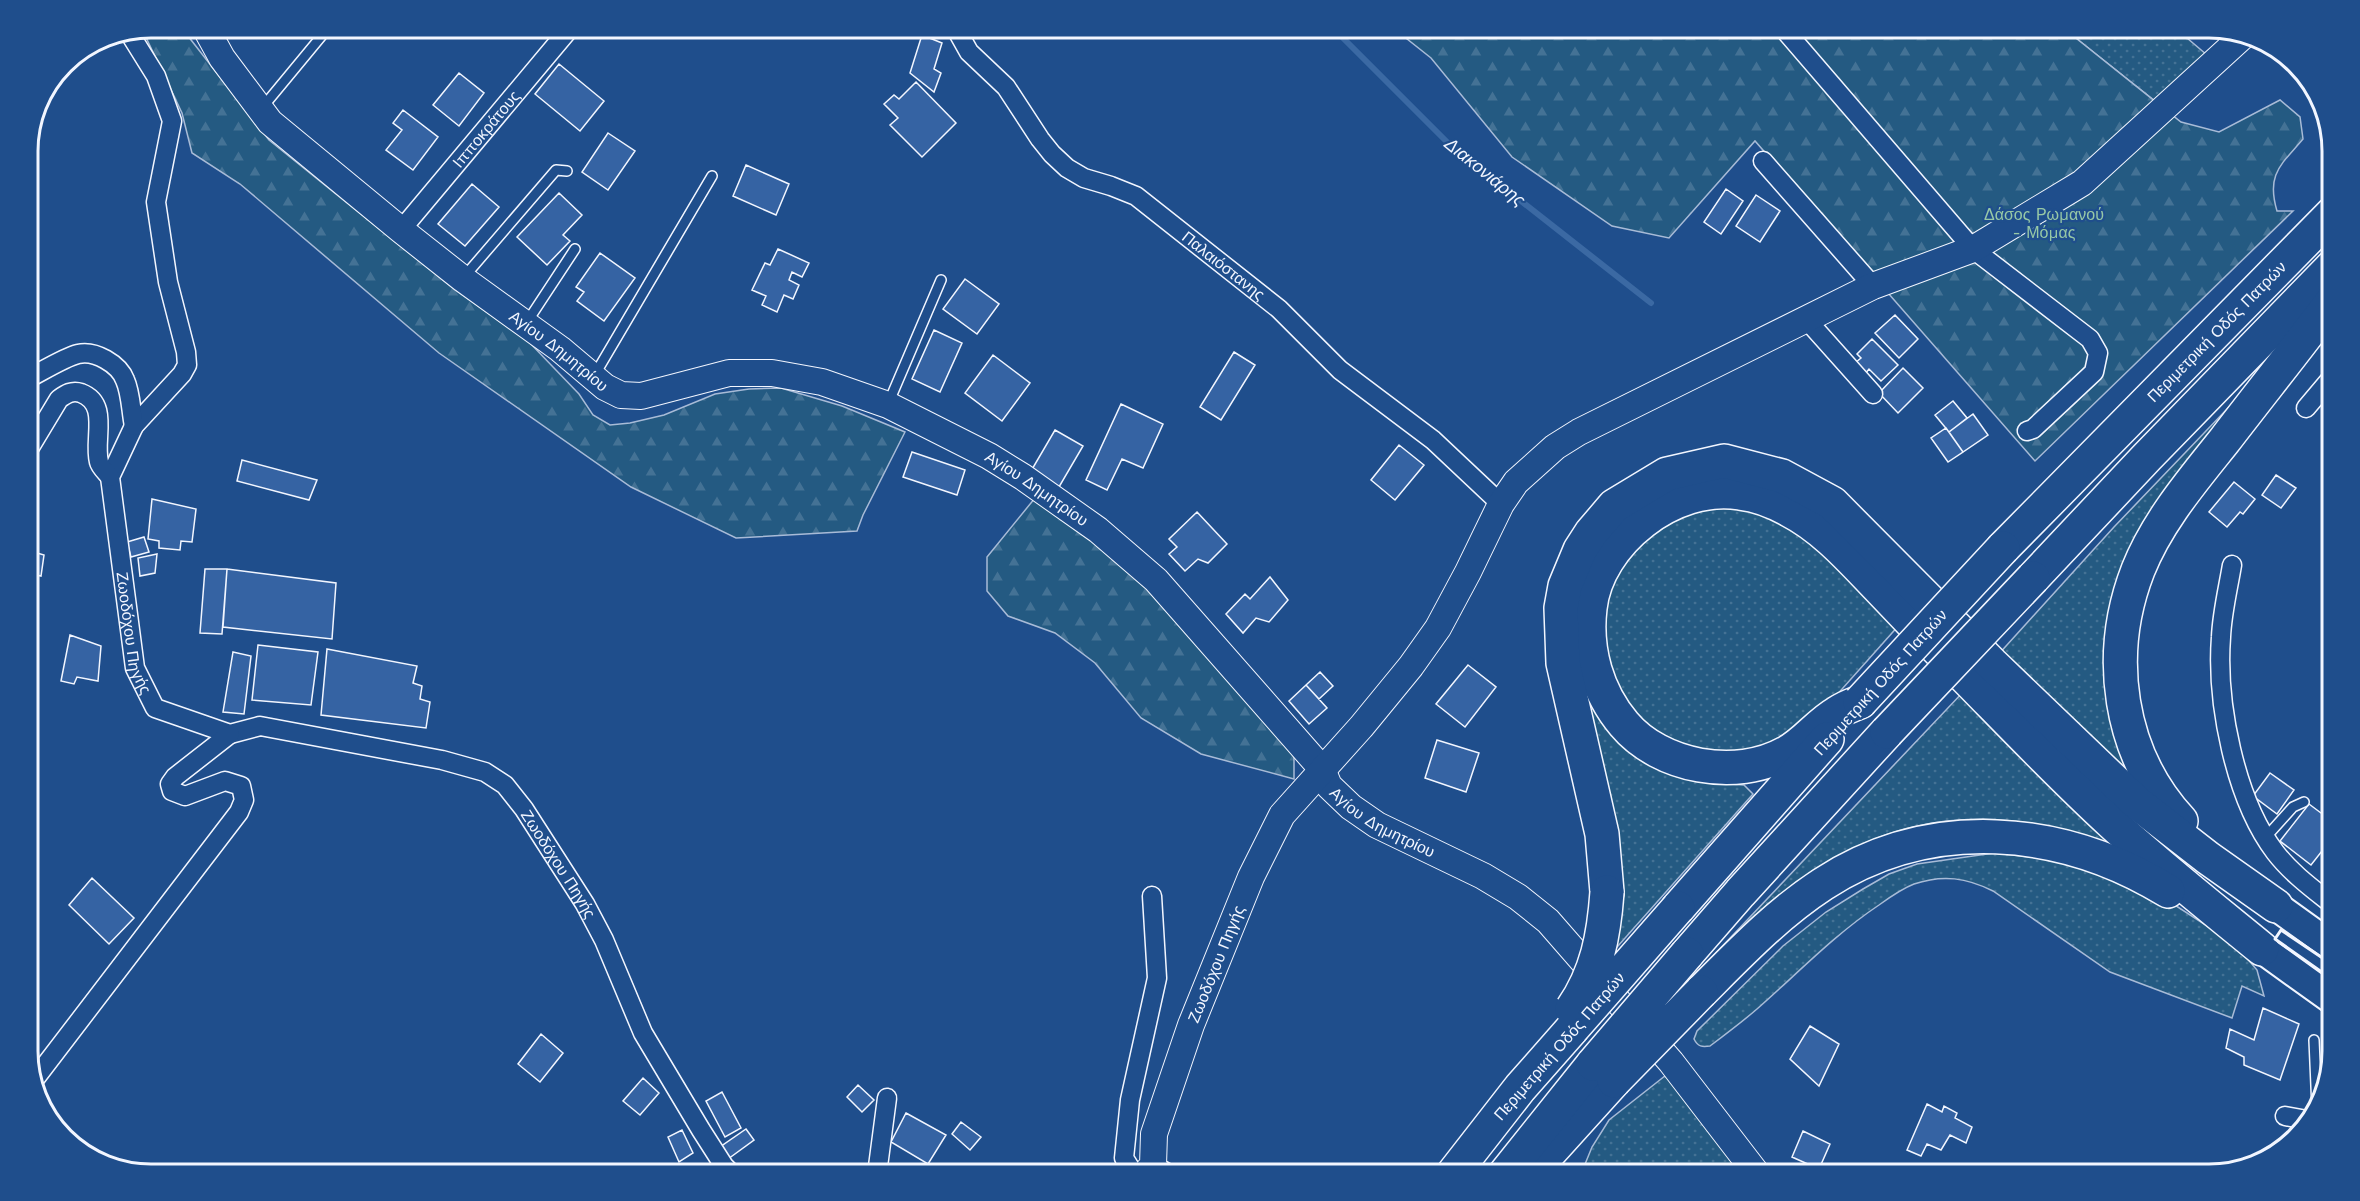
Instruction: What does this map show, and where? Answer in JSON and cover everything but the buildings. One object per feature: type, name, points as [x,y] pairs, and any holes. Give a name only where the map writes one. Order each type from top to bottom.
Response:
[{"type":"highway","name":"Περιμετρική Οδός Πατρών","points":[[1462,1163],[1569,1023],[1678,908],[1860,702],[2003,548],[2322,224]]},
{"type":"highway","points":[[1538,1163],[1687,954],[1747,884],[2147,457],[2322,277]]},
{"type":"highway","points":[[2276,906],[2197,837],[2154,788],[2138,758],[2128,730],[2123,699],[2120,648],[2128,600],[2139,568],[2175,502],[2322,314]]},
{"type":"highway","points":[[1569,1023],[1598,958],[1605,922],[1607,892],[1602,834],[1563,663],[1561,608],[1565,586],[1580,550],[1614,506],[1667,474],[1724,461],[1782,476],[1832,503],[2000,672],[2136,802],[2208,858],[2276,906]]},
{"type":"highway","points":[[1860,702],[1836,713],[1805,741],[1787,753],[1753,765],[1716,767],[1692,763],[1650,747],[1627,728],[1610,706],[1599,683],[1592,658],[1588,633],[1590,605],[1604,565],[1628,534],[1648,517],[1669,505],[1693,497],[1716,492],[1739,492],[1791,510],[1819,530],[1853,561],[1972,684],[2111,822],[2262,949]]},
{"type":"highway","points":[[1516,1163],[1604,1073],[1701,992],[1764,928],[1825,883],[1863,862],[1906,847],[1930,841],[1969,837],[2019,837],[2061,844],[2104,858],[2151,880],[2232,933],[2262,949]]},
{"type":"main road","name":"Αγίου Δημητρίου","points":[[212,38],[222,58],[270,122],[401,230],[463,279],[560,349],[605,387],[621,395],[641,396],[729,373],[772,373],[822,382],[888,405],[989,456],[1056,500],[1127,553],[1177,602],[1322,769],[1329,786],[1351,807],[1377,825],[1483,876],[1518,897],[1548,921],[1623,1004],[1749,1163]]},
{"type":"main road","name":"Ζωοδόχου Πηγής","points":[[1151,1163],[1154,1134],[1191,1025],[1233,920],[1282,815],[1383,701],[1438,628],[1501,504],[1516,482],[1555,447],[1579,432],[1873,286],[1973,249],[2082,183],[2238,41]]},
{"type":"main road","points":[[2276,906],[2322,939]]},
{"type":"main road","points":[[2262,949],[2322,992]]},
{"type":"street","name":"Ιπποκράτους","points":[[401,230],[562,38]]},
{"type":"street","name":"Παλαιόστανης","points":[[961,38],[969,52],[1006,87],[1040,139],[1067,168],[1084,178],[1136,196],[1279,309],[1340,370],[1433,440],[1501,504]]},
{"type":"street","points":[[1791,38],[1973,249],[2090,339],[2098,353],[2094,372],[2033,429],[2027,431]]},
{"type":"street","points":[[110,477],[134,426],[182,374],[187,365],[186,352],[168,282],[156,202],[172,121],[156,76],[133,39]]},
{"type":"street","points":[[1763,161],[1873,286]]},
{"type":"street","points":[[1806,319],[1873,394]]},
{"type":"street","points":[[38,374],[78,354],[93,354],[105,360],[117,369],[125,380],[134,426]]},
{"type":"street","points":[[2306,408],[2322,389]]},
{"type":"street","name":"Ζωοδόχου Πηγής","points":[[38,434],[59,399],[66,394],[76,392],[84,394],[99,413],[99,462],[110,477],[135,668],[155,708],[230,734],[260,726],[441,760],[485,772],[505,784],[524,809],[585,904],[604,940],[643,1033],[722,1163]]},
{"type":"street","points":[[2232,565],[2221,635],[2220,659],[2227,733],[2244,789],[2266,837],[2275,852],[2291,869],[2322,896]]},
{"type":"street","points":[[40,1072],[239,812],[244,800],[241,786],[225,781],[185,796],[172,791],[170,784],[175,777],[230,734]]},
{"type":"street","points":[[1133,1163],[1124,1158],[1130,1100],[1157,978],[1152,896]]},
{"type":"street","points":[[878,1163],[887,1098]]},
{"type":"street","points":[[2285,1116],[2300,1119]]},
{"type":"lane","points":[[261,110],[320,38]]},
{"type":"lane","points":[[463,279],[556,170],[567,171]]},
{"type":"lane","points":[[592,378],[711,176]]},
{"type":"lane","points":[[525,324],[575,249]]},
{"type":"lane","points":[[888,405],[941,280]]},
{"type":"lane","points":[[2266,837],[2293,807],[2304,802]]},
{"type":"lane","points":[[2314,1040],[2316,1089]]},
{"type":"green space","points":[[146,38],[190,38],[269,140],[455,290],[529,342],[579,394],[593,415],[610,425],[664,415],[715,394],[749,389],[781,388],[842,406],[905,432],[857,531],[736,538],[631,487],[439,353],[240,184],[192,153],[182,113]]},
{"type":"green space","name":"Δάσος Ρωμανού - Μόμας","points":[[1406,38],[2076,38],[2181,122],[2219,132],[2280,100],[2300,117],[2303,139],[2282,163],[2273,188],[2277,211],[2293,211],[2035,461],[1755,141],[1669,238],[1612,226],[1512,157],[1431,58]]},
{"type":"green space","points":[[2076,38],[2187,38],[2207,55],[2155,101]]},
{"type":"green space","points":[[2251,384],[2118,582],[2147,798],[1997,656],[2114,527]]},
{"type":"green space","points":[[1035,498],[1129,567],[1294,752],[1294,779],[1201,754],[1141,718],[1095,663],[1055,633],[1008,616],[987,591],[987,557]]},
{"type":"green space","points":[[1727,505],[1787,521],[1900,624],[1810,725],[1749,753],[1689,750],[1644,725],[1624,702],[1606,670],[1601,635],[1606,594],[1626,555],[1662,524],[1704,509]]},
{"type":"green space","points":[[1585,687],[1715,783],[1744,785],[1753,794],[1610,955]]},
{"type":"green space","points":[[1964,691],[2131,854],[2091,838],[2050,827],[2009,821],[1968,819],[1927,824],[1887,834],[1848,851],[1811,874],[1678,993]]},
{"type":"green space","points":[[1994,853],[2084,863],[2164,898],[2235,944],[2257,970],[2264,996],[2242,986],[2232,1018],[2110,972],[1993,891],[1964,880],[1945,878],[1914,884],[1891,896],[1831,942],[1751,1014],[1710,1046],[1697,1044],[1694,1039],[1697,1031],[1783,946],[1826,912],[1889,874],[1917,864]]},
{"type":"green space","points":[[1670,1072],[1739,1163],[1585,1163],[1592,1147],[1609,1120]]},
{"type":"waterway","name":"Διακονιάρης","points":[[1343,38],[1451,146],[1651,303]]},
{"type":"wall","points":[[2322,958],[2281,930],[2275,939],[2322,972]]}]
